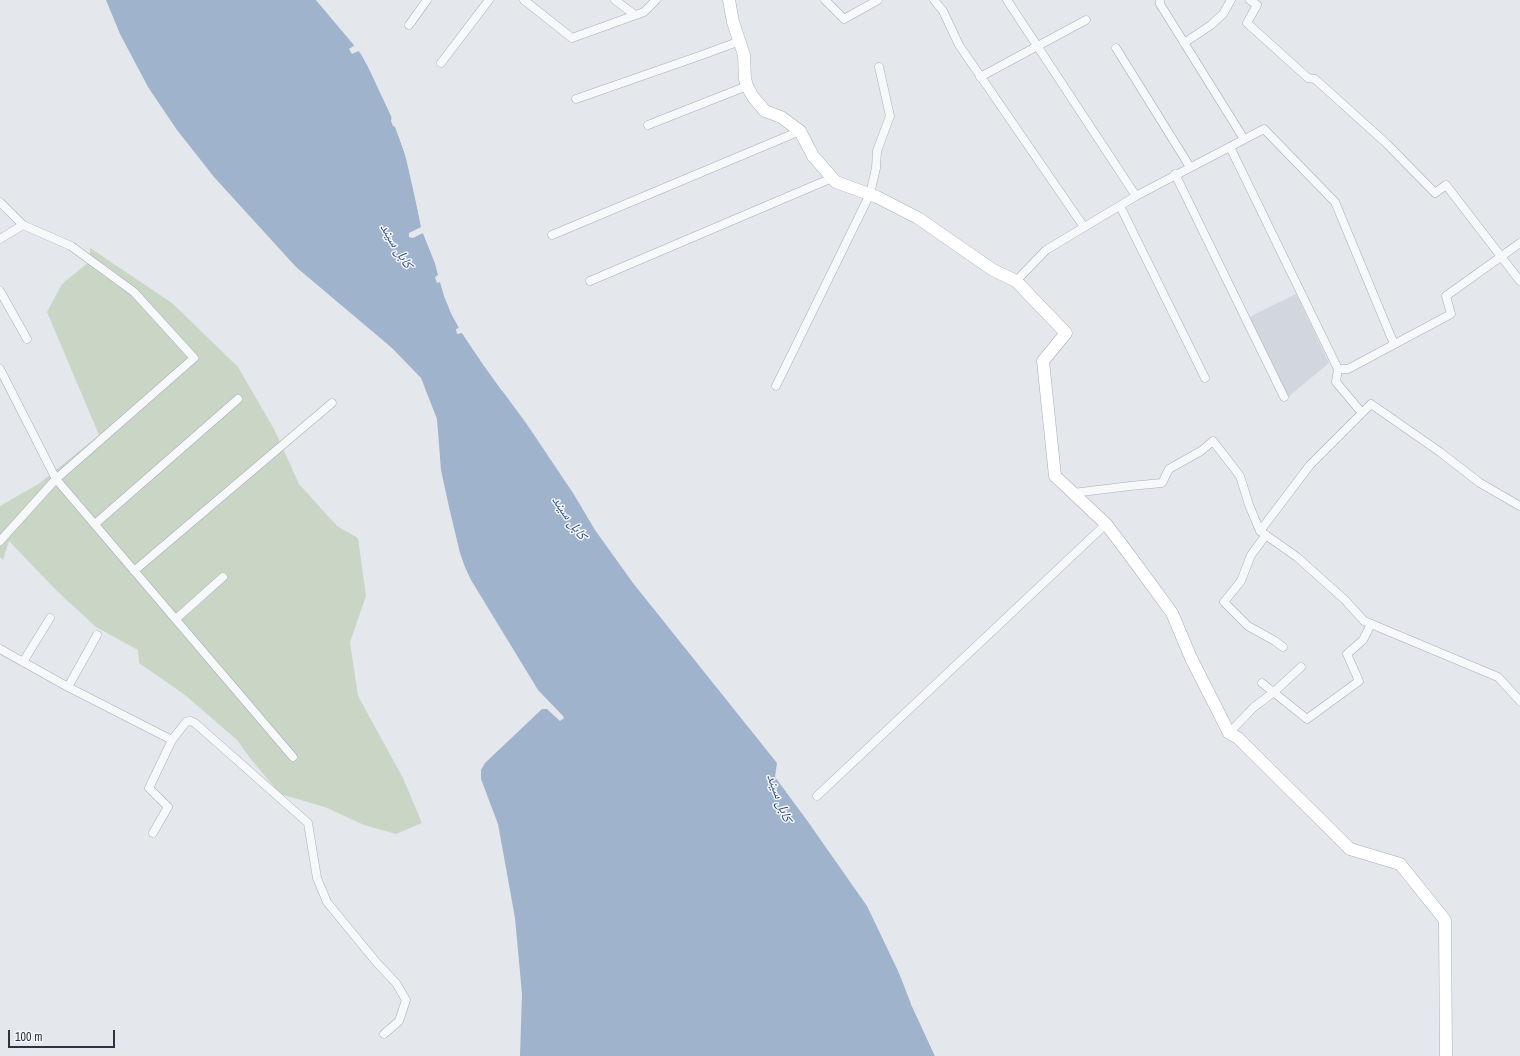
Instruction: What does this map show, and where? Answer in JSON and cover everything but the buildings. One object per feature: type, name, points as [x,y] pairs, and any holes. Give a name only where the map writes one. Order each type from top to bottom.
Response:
[{"type":"street","points":[[409,25],[427,0]]},
{"type":"street","points":[[441,63],[489,0]]},
{"type":"street","points":[[524,0],[572,38],[644,12],[656,0]]},
{"type":"street","points":[[615,0],[635,15]]},
{"type":"street","points":[[729,0],[733,22],[744,55],[745,79],[753,97],[765,111],[780,117],[800,131],[813,156],[836,182],[870,194],[918,218],[993,270],[1016,281],[1066,332],[1043,361],[1056,476],[1073,494],[1106,524],[1172,614],[1191,658],[1229,733],[1238,738],[1350,849],[1400,864],[1445,920],[1446,1056]]},
{"type":"street","points":[[824,0],[844,19],[878,0]]},
{"type":"street","points":[[934,0],[943,12],[959,45],[980,77],[1084,228]]},
{"type":"street","points":[[1007,0],[1136,196]]},
{"type":"street","points":[[1160,0],[1160,4],[1244,139]]},
{"type":"street","points":[[1184,43],[1211,25],[1224,14],[1231,0]]},
{"type":"street","points":[[1250,0],[1257,5],[1247,23],[1308,78],[1315,79],[1386,144],[1435,193],[1446,185],[1520,281]]},
{"type":"street","points":[[980,77],[1086,20]]},
{"type":"street","points":[[576,99],[702,56],[740,41]]},
{"type":"street","points":[[1116,48],[1190,167]]},
{"type":"street","points":[[776,386],[870,194],[876,168],[877,151],[890,116],[879,67]]},
{"type":"street","points":[[648,125],[747,86]]},
{"type":"street","points":[[1016,281],[1046,250],[1175,174],[1264,129],[1335,202],[1394,344]]},
{"type":"street","points":[[552,235],[800,131]]},
{"type":"street","points":[[1230,147],[1338,369],[1336,382],[1362,413]]},
{"type":"street","points":[[1175,174],[1284,397]]},
{"type":"street","points":[[590,281],[832,178]]},
{"type":"street","points":[[0,202],[23,225],[71,246],[134,292],[194,358],[56,479],[0,541]]},
{"type":"street","points":[[1120,206],[1205,378]]},
{"type":"street","points":[[0,239],[23,225]]},
{"type":"street","points":[[1338,369],[1348,369],[1451,314],[1446,296],[1520,243]]},
{"type":"street","points":[[0,291],[27,339]]},
{"type":"street","points":[[0,369],[56,479],[293,757]]},
{"type":"street","points":[[95,524],[238,399]]},
{"type":"street","points":[[134,571],[332,403]]},
{"type":"street","points":[[1283,648],[1275,641],[1248,626],[1224,602],[1241,581],[1251,555],[1263,533],[1310,465],[1371,404],[1480,483],[1520,506]]},
{"type":"street","points":[[1073,494],[1162,483],[1169,469],[1201,451],[1213,441],[1240,476],[1249,505],[1263,533],[1297,557],[1345,600],[1364,621],[1498,677],[1520,701]]},
{"type":"street","points":[[817,796],[1106,524]]},
{"type":"street","points":[[176,619],[223,578]]},
{"type":"street","points":[[23,662],[50,618]]},
{"type":"street","points":[[1262,682],[1306,719],[1359,681],[1347,654],[1363,640],[1371,624]]},
{"type":"street","points":[[68,687],[97,635]]},
{"type":"street","points":[[0,649],[68,687],[172,740]]},
{"type":"street","points":[[1229,733],[1254,707],[1274,692],[1301,667]]},
{"type":"street","points":[[153,833],[168,807],[149,788],[172,740],[186,722],[190,721],[195,723],[308,823],[317,878],[326,902],[377,963],[396,983],[406,1000],[399,1021],[384,1034]]},
{"type":"shaded area","points":[[1296,294],[1329,363],[1288,397],[1249,317]]},
{"type":"green space","points":[[90,248],[172,303],[238,367],[274,429],[299,484],[337,526],[358,538],[366,596],[350,642],[358,696],[403,778],[422,823],[396,834],[364,825],[325,807],[280,794],[237,740],[185,695],[139,663],[138,650],[96,627],[57,591],[9,541],[3,560],[0,557],[0,506],[40,483],[99,435],[47,312],[62,284],[90,261]]},
{"type":"water","name":"کابل سيند","points":[[106,0],[316,0],[363,56],[391,116],[405,154],[423,233],[435,263],[444,296],[462,333],[526,423],[573,493],[595,530],[633,583],[777,763],[775,777],[867,906],[899,973],[911,1004],[935,1056],[520,1056],[522,994],[515,918],[498,824],[481,779],[481,770],[485,763],[542,709],[547,709],[560,721],[564,718],[538,690],[471,580],[465,567],[460,553],[441,470],[437,419],[421,378],[392,348],[296,267],[214,177],[177,130],[148,87],[120,34]]},
{"type":"pier","points":[[316,0],[319,0],[357,44],[365,55],[372,69],[404,142],[423,226],[437,262],[446,295],[464,332],[504,390],[502,391],[462,333],[457,334],[456,329],[459,328],[451,313],[440,282],[437,283],[435,277],[438,275],[435,263],[423,233],[413,238],[409,237],[409,233],[421,227],[409,167],[396,127],[393,126],[391,121],[392,116],[370,70],[359,51],[352,54],[349,49],[355,45]]},
{"type":"pier","points":[[911,1004],[913,1004],[937,1056],[935,1056]]}]
